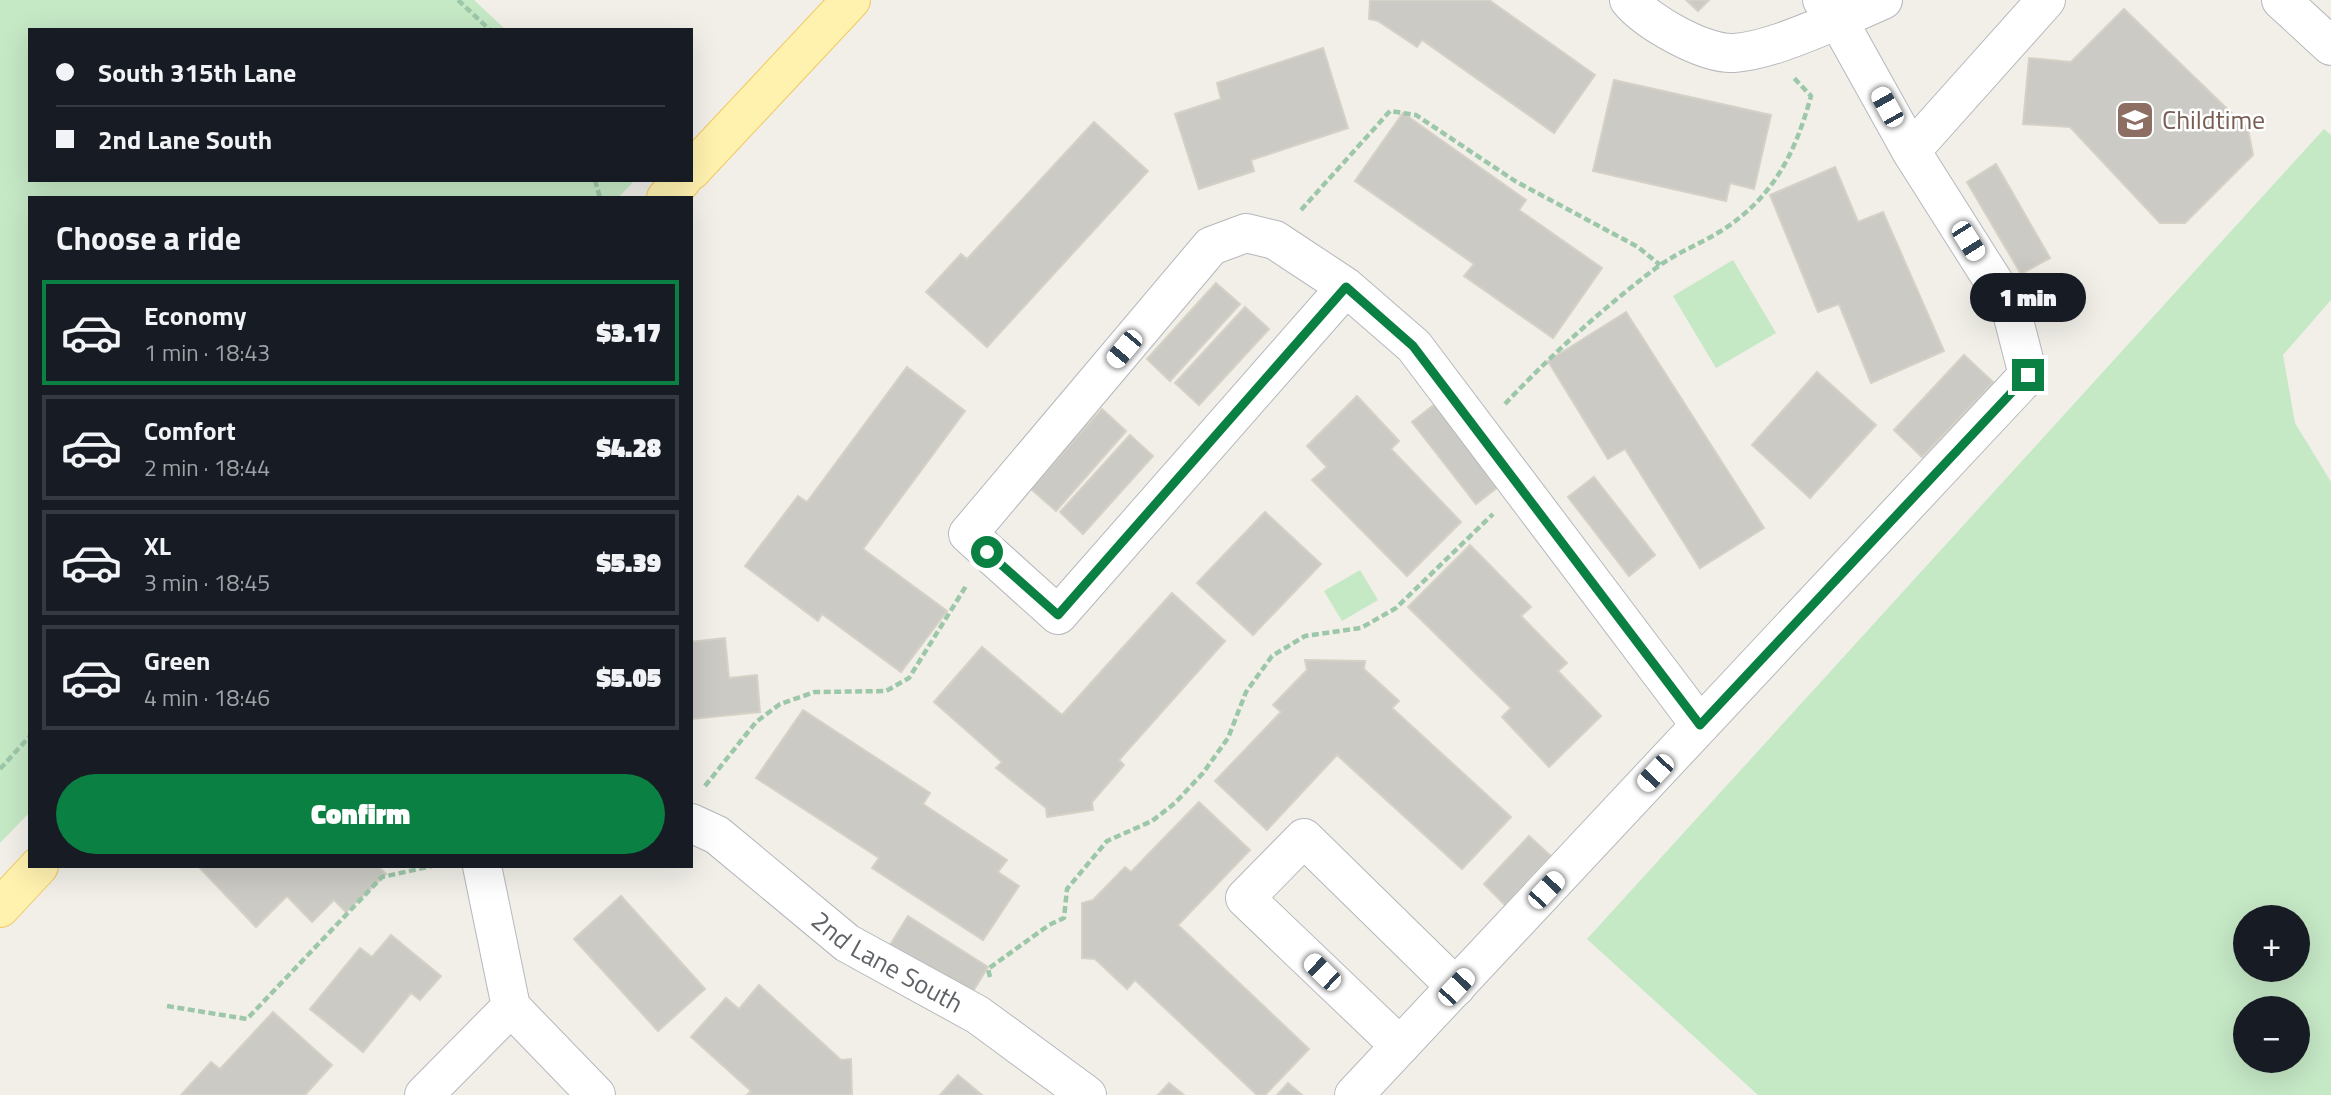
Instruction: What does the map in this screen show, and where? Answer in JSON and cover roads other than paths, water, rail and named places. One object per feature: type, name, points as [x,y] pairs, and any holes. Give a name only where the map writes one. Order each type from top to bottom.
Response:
[{"type":"main road","points":[[693,168],[851,0]]},
{"type":"main road","points":[[668,196],[680,182]]},
{"type":"main road","points":[[0,908],[37,868]]},
{"type":"street","points":[[1629,0],[1638,10],[1685,41],[1732,54],[1764,45],[1830,10],[1883,0]]},
{"type":"street","points":[[1911,151],[2046,0]]},
{"type":"street","points":[[2281,0],[2331,46]]},
{"type":"street","points":[[1354,1095],[2028,375],[2011,309],[1911,151],[1830,10]]},
{"type":"street","points":[[1346,287],[1058,615],[968,534],[1211,246],[1246,233],[1275,240],[1346,287],[1413,346],[1700,725]]},
{"type":"street","name":"2nd Lane South","points":[[695,809],[717,835],[847,943],[978,1015],[1087,1095]]},
{"type":"street","points":[[1400,1046],[1245,898],[1304,838],[1456,987]]},
{"type":"street","points":[[482,868],[511,1007],[596,1095]]},
{"type":"street","points":[[424,1095],[511,1007]]},
{"type":"place","name":"Childtime","points":[[2135,120]]}]
